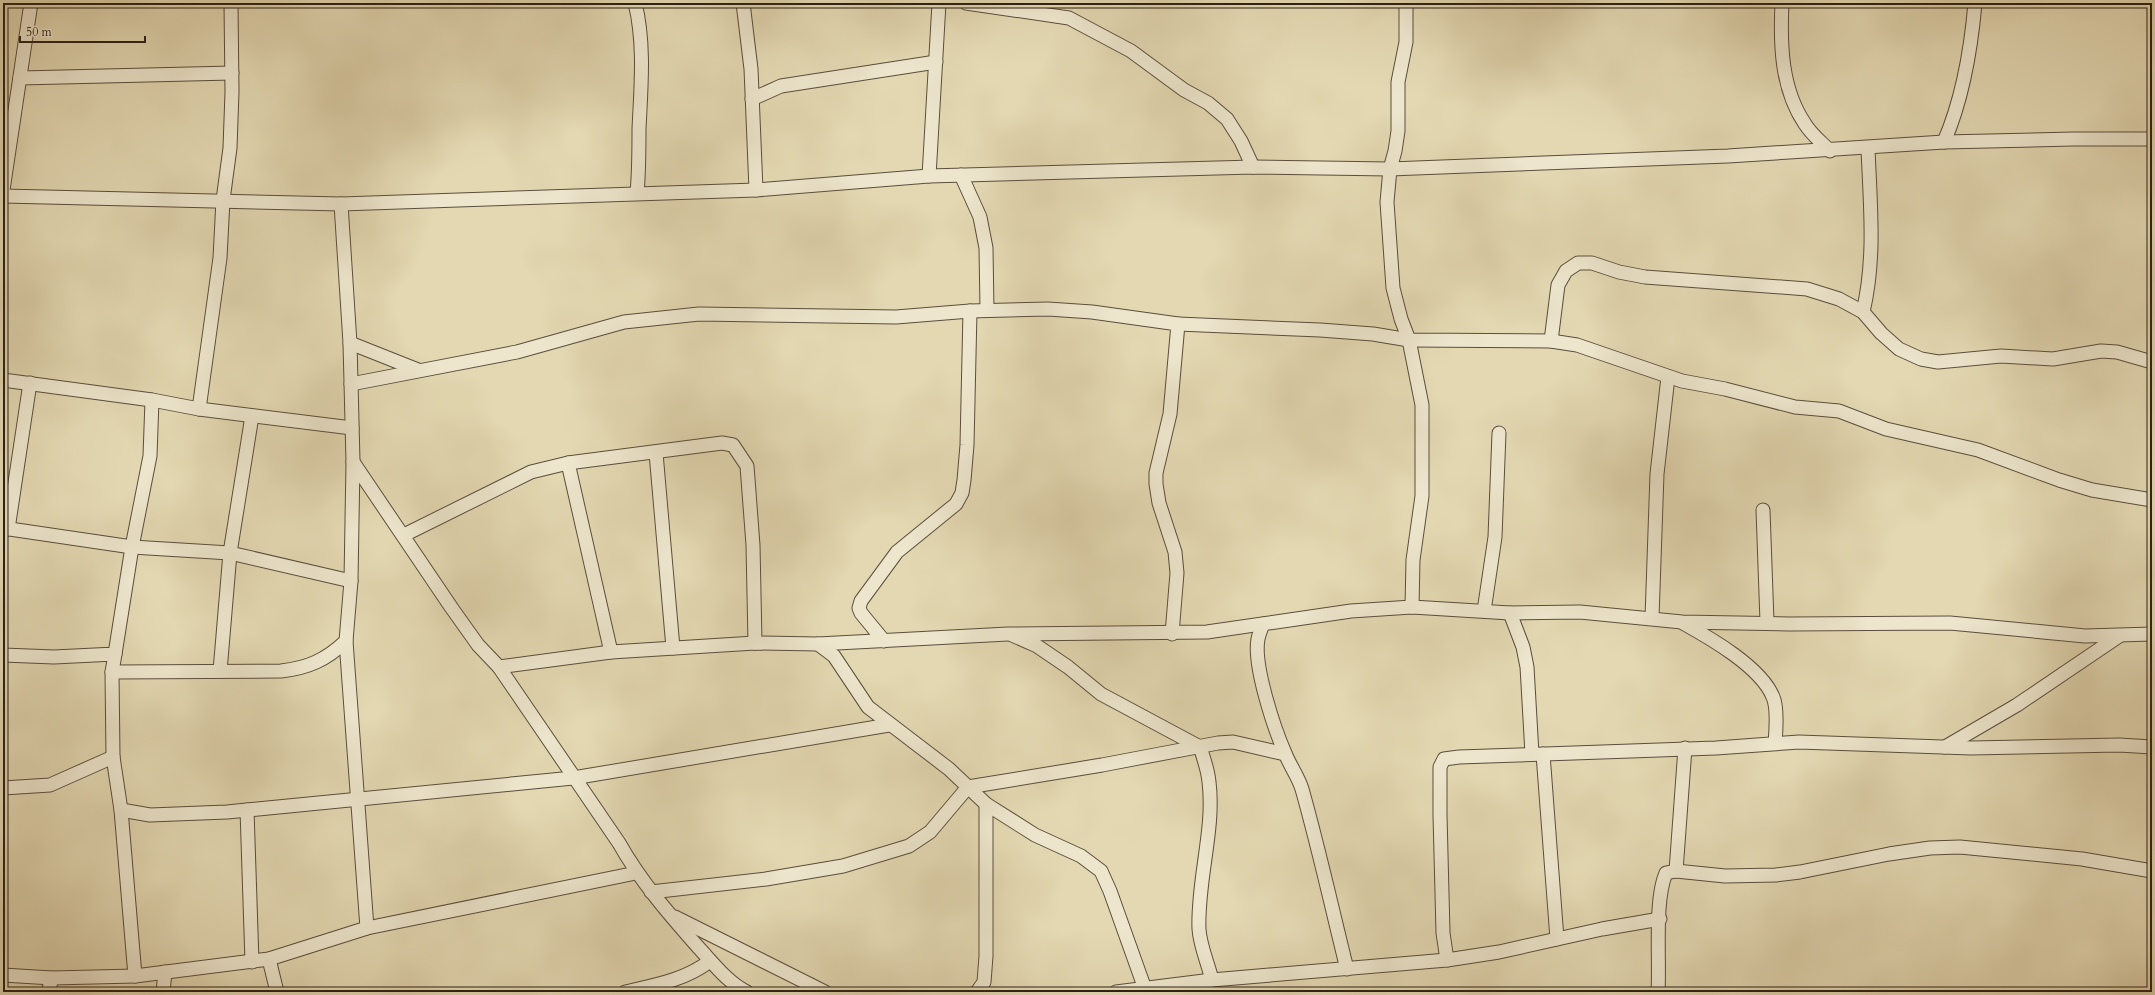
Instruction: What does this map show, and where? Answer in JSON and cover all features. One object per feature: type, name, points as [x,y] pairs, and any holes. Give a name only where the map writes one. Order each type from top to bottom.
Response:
[{"type":"street","points":[[3,190],[31,3]]},
{"type":"street","points":[[199,409],[220,258],[223,200],[230,148],[232,73],[231,3]]},
{"type":"street","points":[[635,3],[639,20],[640,45],[640,152],[637,193]]},
{"type":"street","points":[[743,3],[752,99],[756,190]]},
{"type":"street","points":[[929,176],[939,3]]},
{"type":"street","points":[[966,3],[1069,18],[1131,51],[1184,90],[1208,103],[1227,119],[1241,141],[1253,167]]},
{"type":"street","points":[[1406,3],[1406,42],[1398,82],[1398,131],[1390,169],[1387,202],[1393,288],[1401,319],[1409,340],[1422,405],[1423,470],[1420,514],[1411,583],[1412,607]]},
{"type":"street","points":[[1782,3],[1782,55],[1788,92],[1806,126],[1830,151]]},
{"type":"street","points":[[1944,142],[1952,122],[1972,41],[1975,3]]},
{"type":"street","points":[[752,99],[781,86],[936,62]]},
{"type":"street","points":[[20,78],[232,73]]},
{"type":"street","points":[[3,196],[223,200],[341,204],[756,190],[929,176],[1253,167],[1390,169],[1830,151],[1944,142],[2152,139]]},
{"type":"street","points":[[1863,312],[1870,284],[1872,252],[1868,148]]},
{"type":"street","points":[[961,175],[980,217],[986,248],[987,310]]},
{"type":"street","points":[[341,204],[350,343],[353,462],[351,581],[346,641],[367,928]]},
{"type":"street","points":[[1551,341],[1558,285],[1566,271],[1578,263],[1592,263],[1618,272],[1645,277],[1807,289],[1839,299],[1863,312],[1881,333],[1899,349],[1921,359],[1938,362],[2001,356],[2053,358],[2101,351],[2117,352],[2152,362]]},
{"type":"street","points":[[351,384],[418,370],[469,363],[517,352],[624,322],[685,315],[896,317],[987,310],[1067,310],[1178,324],[1328,330],[1373,334],[1409,340],[1551,341],[1577,345],[1668,377],[1725,389],[1795,407],[1839,411],[1886,429],[1978,450],[2092,490],[2152,500]]},
{"type":"street","points":[[884,641],[861,612],[859,608],[861,601],[897,552],[956,504],[962,493],[966,445],[970,311]]},
{"type":"street","points":[[1172,634],[1177,573],[1175,552],[1159,503],[1156,473],[1170,414],[1178,324]]},
{"type":"street","points":[[350,343],[418,370]]},
{"type":"street","points":[[1652,618],[1657,474],[1668,377]]},
{"type":"street","points":[[3,380],[152,400],[199,409],[352,428]]},
{"type":"street","points":[[30,383],[5,529],[132,547],[230,553],[351,581]]},
{"type":"street","points":[[135,976],[121,810],[113,757],[112,672],[132,547],[150,456],[152,400]]},
{"type":"street","points":[[220,671],[230,553],[252,416]]},
{"type":"street","points":[[1484,611],[1495,537],[1499,433]]},
{"type":"street","points":[[404,535],[531,472],[568,463],[656,453],[722,443],[733,445],[747,466],[753,545],[755,643]]},
{"type":"street","points":[[656,453],[673,648]]},
{"type":"street","points":[[353,462],[404,535],[433,582],[466,629],[499,667],[573,778],[619,843],[636,873],[667,913],[710,961],[742,990]]},
{"type":"street","points":[[568,463],[611,652]]},
{"type":"street","points":[[1763,510],[1767,622]]},
{"type":"street","points":[[499,667],[611,652],[755,643],[818,644],[1008,634],[1172,634],[1207,632],[1351,611],[1412,607],[1510,612],[1580,612],[1682,622],[1767,622],[1789,624],[1950,623],[2085,636],[2152,634]]},
{"type":"street","points":[[1510,612],[1523,647],[1527,667],[1538,754],[1556,939]]},
{"type":"street","points":[[1682,622],[1712,639],[1746,664],[1762,680],[1773,697],[1775,743]]},
{"type":"street","points":[[1263,624],[1258,639],[1257,656],[1268,707],[1285,754],[1295,771],[1301,786],[1326,880],[1347,969]]},
{"type":"street","points":[[1008,634],[1037,646],[1068,667],[1101,694],[1200,747],[1207,767],[1209,791],[1199,930],[1212,980]]},
{"type":"street","points":[[1945,747],[2017,705],[2119,636]]},
{"type":"street","points":[[112,672],[300,669],[334,652],[346,641]]},
{"type":"street","points":[[818,644],[834,656],[868,707],[949,769],[986,804],[1035,835],[1081,856],[1101,871],[1110,891],[1145,989]]},
{"type":"street","points":[[3,655],[54,657],[116,654]]},
{"type":"street","points":[[121,810],[150,815],[246,810],[573,778],[889,724]]},
{"type":"street","points":[[651,892],[766,879],[843,866],[910,846],[930,832],[968,787],[1233,742],[1285,754]]},
{"type":"street","points":[[1447,960],[1442,904],[1440,767],[1444,759],[1460,756],[1716,748],[1775,743],[1945,747],[2119,745],[2152,747]]},
{"type":"street","points":[[1676,871],[1685,748]]},
{"type":"street","points":[[3,788],[50,785],[113,757]]},
{"type":"street","points":[[977,992],[984,982],[986,956],[986,804]]},
{"type":"street","points":[[246,810],[252,962]]},
{"type":"street","points":[[1658,992],[1662,882],[1666,873],[1676,871],[1725,876],[1776,875],[1800,872],[1889,854],[1960,847],[2082,859],[2152,871]]},
{"type":"street","points":[[3,975],[52,978],[135,976],[269,960],[367,928],[636,873]]},
{"type":"street","points":[[667,913],[825,992]]},
{"type":"street","points":[[1116,992],[1212,980],[1447,960],[1499,952],[1556,939],[1660,919]]},
{"type":"street","points":[[269,960],[277,992]]},
{"type":"street","points":[[625,992],[666,983],[688,976],[710,961]]},
{"type":"street","points":[[163,992],[165,972]]},
{"type":"street","points":[[48,992],[52,978]]}]
